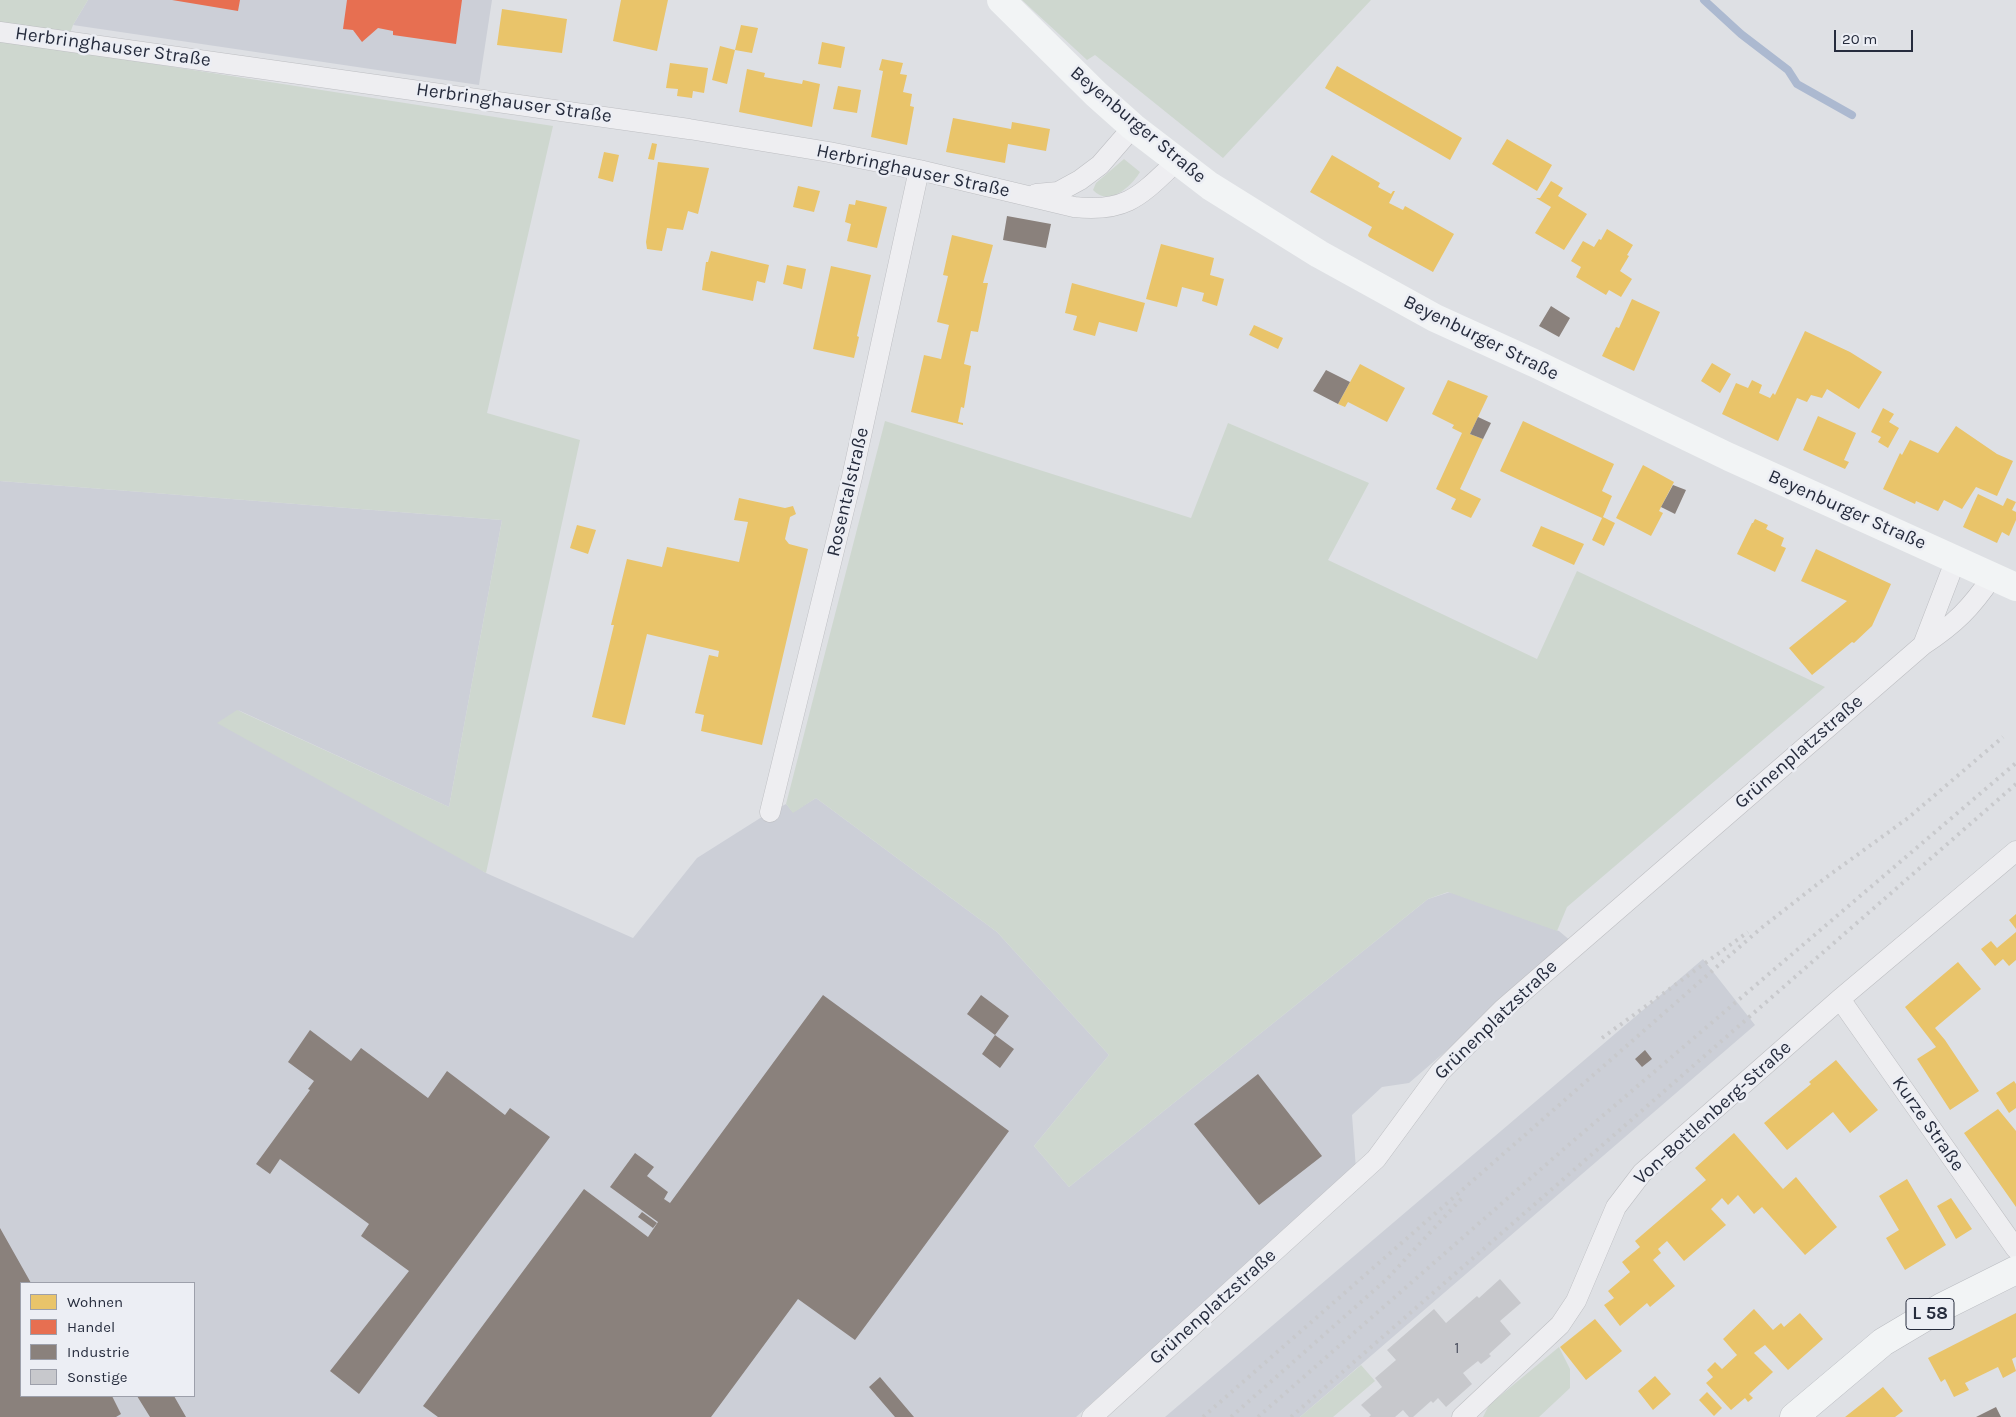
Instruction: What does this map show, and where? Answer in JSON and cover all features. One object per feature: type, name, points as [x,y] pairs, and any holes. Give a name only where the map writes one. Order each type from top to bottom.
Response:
[{"type":"main road","name":"Beyenburger Straße","points":[[1001,0],[1083,82],[1134,127],[1210,186],[1262,220],[1435,318],[1534,363],[1729,457],[2004,582]]},
{"type":"main road","name":"L 58","points":[[1794,1417],[1883,1342],[1942,1307],[2016,1270]]},
{"type":"street","name":"Herbringhauser Straße","points":[[0,32],[641,121],[829,152],[919,170],[1074,207],[1092,209],[1113,208],[1130,201],[1177,161]]},
{"type":"street","name":"Herbringhauser Straße","points":[[1024,196],[1058,192],[1080,180],[1100,165],[1134,127]]},
{"type":"street","name":"Rosentalstraße","points":[[770,812],[852,477],[919,170]]},
{"type":"street","name":"Grünenplatzstraße","points":[[1923,645],[1956,560]]},
{"type":"street","name":"Grünenplatzstraße","points":[[1092,1417],[1376,1160],[1440,1072],[1503,1009],[1923,645],[1949,628],[1975,602],[2004,582]]},
{"type":"street","name":"Von-Bottlenberg-Straße","points":[[1462,1417],[1560,1325],[1576,1301],[1616,1207],[1642,1173],[1840,999],[2016,850]]},
{"type":"street","name":"Kurze Straße","points":[[1840,999],[2016,1249]]},
{"type":"shaded area","points":[[0,0],[88,0],[73,25],[64,50],[553,126],[487,413],[580,440],[486,873],[217,723],[237,710],[449,807],[502,520],[0,481]]},
{"type":"shaded area","points":[[88,0],[492,0],[479,85],[73,25]]},
{"type":"shaded area","points":[[1022,0],[1371,0],[1223,158],[1095,55],[1087,60]]},
{"type":"shaded area","points":[[1124,159],[1140,172],[1131,184],[1113,196],[1099,195],[1093,190],[1096,183]]},
{"type":"shaded area","points":[[885,421],[1191,518],[1228,423],[1369,483],[1328,560],[1537,659],[1577,571],[1825,687],[1567,907],[1557,931],[1448,892],[1428,899],[1069,1187],[1034,1146],[1109,1055],[997,932],[816,798],[793,813],[786,804]]},
{"type":"shaded area","points":[[0,481],[502,520],[449,807],[238,710],[486,873],[633,938],[697,858],[786,804],[793,812],[816,798],[997,932],[1109,1055],[1034,1146],[1069,1187],[1428,899],[1450,892],[1559,931],[1572,942],[1409,1083],[1382,1087],[1352,1115],[1356,1169],[1076,1417],[0,1417]]},
{"type":"shaded area","points":[[1703,959],[1755,1025],[1300,1417],[1165,1417]]},
{"type":"shaded area","points":[[1559,1347],[1570,1369],[1570,1388],[1539,1417],[1483,1417],[1489,1405]]},
{"type":"shaded area","points":[[1361,1365],[1375,1381],[1333,1417],[1300,1417]]},
{"type":"building: Wohnen","points":[[621,0],[668,0],[657,51],[613,41]]},
{"type":"building: Wohnen","points":[[502,9],[567,19],[562,53],[497,45]]},
{"type":"building: Wohnen","points":[[741,25],[758,28],[752,53],[735,50]]},
{"type":"building: Wohnen","points":[[822,42],[845,47],[841,68],[818,64]]},
{"type":"building: Wohnen","points":[[720,46],[735,50],[727,84],[712,80]]},
{"type":"building: Wohnen","points":[[882,59],[903,63],[900,74],[907,75],[903,92],[912,94],[910,106],[914,107],[907,145],[871,137],[883,71],[879,70]]},
{"type":"building: Wohnen","points":[[670,63],[708,68],[704,93],[693,91],[692,98],[677,96],[678,89],[666,88]]},
{"type":"building: Wohnen","points":[[1337,66],[1462,138],[1450,160],[1325,88]]},
{"type":"building: Wohnen","points":[[747,69],[765,73],[764,77],[802,84],[803,80],[820,84],[812,127],[739,112]]},
{"type":"building: Wohnen","points":[[838,86],[861,90],[857,113],[833,109]]},
{"type":"building: Wohnen","points":[[953,118],[1011,129],[1012,122],[1050,129],[1046,151],[1008,144],[1005,163],[946,152]]},
{"type":"building: Wohnen","points":[[1507,139],[1552,165],[1537,191],[1492,164]]},
{"type":"building: Wohnen","points":[[652,143],[657,144],[654,160],[648,159]]},
{"type":"building: Wohnen","points":[[604,152],[619,155],[613,182],[598,178]]},
{"type":"building: Wohnen","points":[[1332,155],[1380,183],[1378,187],[1391,194],[1395,191],[1389,203],[1403,210],[1405,206],[1454,234],[1433,272],[1369,237],[1368,235],[1372,227],[1310,192]]},
{"type":"building: Wohnen","points":[[658,162],[709,168],[698,214],[688,211],[683,230],[667,228],[662,251],[647,249],[646,242]]},
{"type":"building: Wohnen","points":[[1551,181],[1563,188],[1558,196],[1587,214],[1564,250],[1535,233],[1551,207],[1536,198],[1540,198]]},
{"type":"building: Wohnen","points":[[798,186],[820,191],[814,212],[793,207]]},
{"type":"building: Wohnen","points":[[856,200],[887,207],[877,248],[847,241],[851,224],[845,222],[849,204],[855,205]]},
{"type":"building: Wohnen","points":[[1607,229],[1633,245],[1620,271],[1632,279],[1621,297],[1609,290],[1606,295],[1576,277],[1581,267],[1571,261],[1583,241],[1594,247],[1599,239],[1601,240]]},
{"type":"building: Wohnen","points":[[952,235],[993,245],[983,283],[988,283],[978,332],[971,331],[964,364],[971,366],[964,408],[961,407],[958,422],[963,423],[963,425],[911,412],[924,355],[941,359],[949,325],[937,322],[948,276],[943,275]]},
{"type":"building: Wohnen","points":[[1161,244],[1214,258],[1210,275],[1224,279],[1217,306],[1202,301],[1204,293],[1182,287],[1177,307],[1146,299]]},
{"type":"building: Wohnen","points":[[711,251],[769,265],[765,283],[757,281],[753,301],[702,290],[706,262],[708,262]]},
{"type":"building: Wohnen","points":[[787,265],[806,269],[802,289],[783,284]]},
{"type":"building: Wohnen","points":[[831,266],[871,275],[854,358],[813,349]]},
{"type":"building: Wohnen","points":[[1072,283],[1145,303],[1137,332],[1099,322],[1095,336],[1073,330],[1077,316],[1065,313]]},
{"type":"building: Wohnen","points":[[1632,299],[1660,312],[1634,371],[1602,356],[1616,327],[1619,328]]},
{"type":"building: Wohnen","points":[[1254,325],[1283,338],[1278,349],[1249,335]]},
{"type":"building: Wohnen","points":[[1805,331],[1850,352],[1882,372],[1859,409],[1827,389],[1822,398],[1811,395],[1807,402],[1797,398],[1778,441],[1722,414],[1736,383],[1748,388],[1752,380],[1762,385],[1759,393],[1770,398],[1773,393],[1775,395]]},
{"type":"building: Wohnen","points":[[1712,363],[1731,374],[1720,393],[1701,381]]},
{"type":"building: Wohnen","points":[[1360,364],[1405,388],[1387,422],[1348,402],[1345,407],[1338,404]]},
{"type":"building: Wohnen","points":[[1448,380],[1488,396],[1470,434],[1483,439],[1460,489],[1481,499],[1471,518],[1451,509],[1456,499],[1436,489],[1462,433],[1452,428],[1454,425],[1432,414]]},
{"type":"building: Wohnen","points":[[1883,408],[1894,414],[1889,422],[1899,428],[1888,448],[1878,442],[1881,437],[1871,432]]},
{"type":"building: Wohnen","points":[[1818,416],[1856,433],[1844,460],[1849,462],[1845,469],[1803,450]]},
{"type":"building: Wohnen","points":[[1523,421],[1614,464],[1602,491],[1612,496],[1603,517],[1615,523],[1604,546],[1592,540],[1602,518],[1500,471]]},
{"type":"building: Wohnen","points":[[1956,426],[1997,454],[2013,461],[1997,496],[1976,487],[1962,509],[1944,500],[1938,511],[1916,501],[1915,504],[1883,489],[1900,453],[1902,455],[1910,440],[1938,453]]},
{"type":"building: Wohnen","points":[[1643,465],[1674,482],[1659,511],[1663,513],[1651,536],[1616,518]]},
{"type":"building: Wohnen","points":[[1978,494],[2003,506],[2007,498],[2016,502],[2012,510],[2016,512],[2016,520],[2009,536],[2002,532],[1997,543],[1963,527]]},
{"type":"building: Wohnen","points":[[739,498],[785,508],[793,506],[796,514],[790,517],[785,539],[789,544],[808,549],[762,745],[701,731],[704,715],[695,713],[709,655],[718,657],[719,651],[647,634],[625,725],[592,717],[614,625],[611,625],[627,559],[662,567],[667,547],[739,562],[748,522],[734,520]]},
{"type":"building: Wohnen","points":[[1755,519],[1768,525],[1766,529],[1784,538],[1781,546],[1786,548],[1775,572],[1737,554]]},
{"type":"building: Wohnen","points":[[577,525],[596,530],[588,554],[570,548]]},
{"type":"building: Wohnen","points":[[1541,526],[1584,544],[1574,565],[1532,546]]},
{"type":"building: Wohnen","points":[[1816,549],[1891,584],[1872,626],[1854,643],[1852,642],[1812,675],[1789,648],[1847,601],[1801,581]]},
{"type":"building: Wohnen","points":[[2016,914],[2016,929],[2009,920]]},
{"type":"building: Wohnen","points":[[2016,932],[2016,960],[2009,966],[2003,959],[1995,966],[1981,949],[1991,941],[1997,948]]},
{"type":"building: Wohnen","points":[[1958,962],[1981,989],[1935,1028],[1979,1091],[1950,1110],[1917,1059],[1936,1047],[1905,1007]]},
{"type":"building: Wohnen","points":[[1836,1060],[1878,1110],[1850,1133],[1833,1112],[1787,1150],[1764,1123],[1811,1084],[1809,1082]]},
{"type":"building: Wohnen","points":[[2014,1081],[2016,1084],[2016,1108],[2009,1113],[1996,1093]]},
{"type":"building: Wohnen","points":[[1998,1109],[2016,1131],[2016,1207],[1964,1133]]},
{"type":"building: Wohnen","points":[[1734,1133],[1783,1189],[1796,1177],[1837,1227],[1805,1255],[1762,1207],[1754,1214],[1738,1195],[1728,1205],[1722,1198],[1711,1209],[1726,1225],[1684,1261],[1667,1241],[1658,1249],[1661,1253],[1653,1260],[1675,1286],[1650,1307],[1647,1303],[1620,1326],[1604,1305],[1614,1298],[1608,1291],[1630,1272],[1622,1262],[1640,1247],[1635,1241],[1706,1180],[1695,1168]]},
{"type":"building: Wohnen","points":[[1907,1179],[1946,1245],[1905,1270],[1886,1238],[1899,1230],[1879,1196]]},
{"type":"building: Wohnen","points":[[1951,1198],[1972,1229],[1956,1239],[1937,1206]]},
{"type":"building: Wohnen","points":[[1754,1309],[1773,1330],[1781,1323],[1784,1327],[1800,1313],[1823,1339],[1788,1370],[1765,1345],[1754,1353],[1773,1372],[1749,1394],[1753,1398],[1748,1402],[1745,1398],[1731,1410],[1706,1383],[1713,1377],[1707,1370],[1715,1362],[1722,1369],[1737,1355],[1723,1339]]},
{"type":"building: Wohnen","points":[[2016,1313],[2016,1357],[2012,1359],[2016,1371],[2003,1378],[1998,1367],[1965,1383],[1969,1390],[1954,1397],[1945,1379],[1941,1382],[1928,1358]]},
{"type":"building: Wohnen","points":[[1595,1319],[1622,1351],[1586,1380],[1560,1347]]},
{"type":"building: Wohnen","points":[[1655,1376],[1671,1394],[1653,1410],[1638,1391]]},
{"type":"building: Wohnen","points":[[1883,1387],[1903,1411],[1895,1417],[1845,1417]]},
{"type":"building: Wohnen","points":[[1707,1392],[1722,1408],[1714,1416],[1699,1400]]},
{"type":"building: Handel","points":[[172,0],[240,0],[238,11]]},
{"type":"building: Handel","points":[[347,0],[462,0],[456,44],[393,35],[393,31],[378,28],[362,42],[353,30],[343,29]]},
{"type":"building: Industrie","points":[[1007,216],[1051,224],[1046,248],[1003,240]]},
{"type":"building: Industrie","points":[[1551,306],[1570,318],[1559,337],[1539,326]]},
{"type":"building: Industrie","points":[[1326,370],[1350,382],[1338,404],[1313,391]]},
{"type":"building: Industrie","points":[[1478,417],[1491,423],[1483,439],[1470,434]]},
{"type":"building: Industrie","points":[[1673,485],[1686,490],[1675,514],[1661,507]]},
{"type":"building: Industrie","points":[[823,995],[1009,1131],[855,1340],[798,1299],[711,1417],[438,1417],[423,1406],[584,1189],[648,1237],[658,1222],[610,1187],[635,1153],[654,1167],[647,1176],[668,1192],[664,1199],[670,1203]]},
{"type":"building: Industrie","points":[[981,995],[1009,1016],[995,1035],[967,1014]]},
{"type":"building: Industrie","points":[[310,1030],[351,1061],[361,1048],[428,1098],[447,1071],[505,1115],[510,1108],[550,1137],[359,1394],[330,1371],[409,1271],[361,1236],[369,1224],[280,1159],[270,1174],[256,1164],[310,1090],[308,1089],[314,1081],[288,1062]]},
{"type":"building: Industrie","points":[[995,1035],[1014,1049],[1000,1068],[982,1054]]},
{"type":"building: Industrie","points":[[1645,1050],[1652,1059],[1642,1067],[1635,1059]]},
{"type":"building: Industrie","points":[[1258,1074],[1322,1156],[1259,1205],[1194,1124]]},
{"type":"building: Industrie","points":[[642,1212],[657,1223],[653,1228],[638,1217]]},
{"type":"building: Industrie","points":[[0,1228],[30,1282],[20,1282],[20,1397],[112,1397],[121,1414],[116,1417],[0,1417]]},
{"type":"building: Industrie","points":[[880,1377],[914,1417],[895,1417],[869,1387]]},
{"type":"building: Industrie","points":[[138,1397],[175,1397],[186,1417],[150,1417]]},
{"type":"building: Industrie","points":[[1996,1407],[2001,1417],[1976,1417]]},
{"type":"building: Sonstige","points":[[1500,1279],[1521,1303],[1500,1321],[1511,1334],[1489,1354],[1491,1356],[1481,1364],[1478,1361],[1463,1373],[1472,1384],[1446,1407],[1438,1398],[1433,1403],[1431,1401],[1413,1417],[1409,1417],[1403,1410],[1395,1417],[1369,1417],[1371,1415],[1361,1405],[1382,1387],[1375,1378],[1396,1360],[1387,1350],[1434,1309],[1446,1323]]},
{"type":"waterway","points":[[1704,0],[1741,34],[1788,70],[1797,84],[1852,115]]},
{"type":"railway","points":[[1203,1417],[1760,929],[1824,879],[1908,818],[2003,737]]},
{"type":"railway","points":[[1258,1417],[1565,1148],[2016,763]]},
{"type":"railway","points":[[1291,1417],[2016,784]]},
{"type":"railway","points":[[1602,1038],[1748,932]]},
{"type":"railway","points":[[1231,1417],[1387,1279],[1463,1197]]}]
